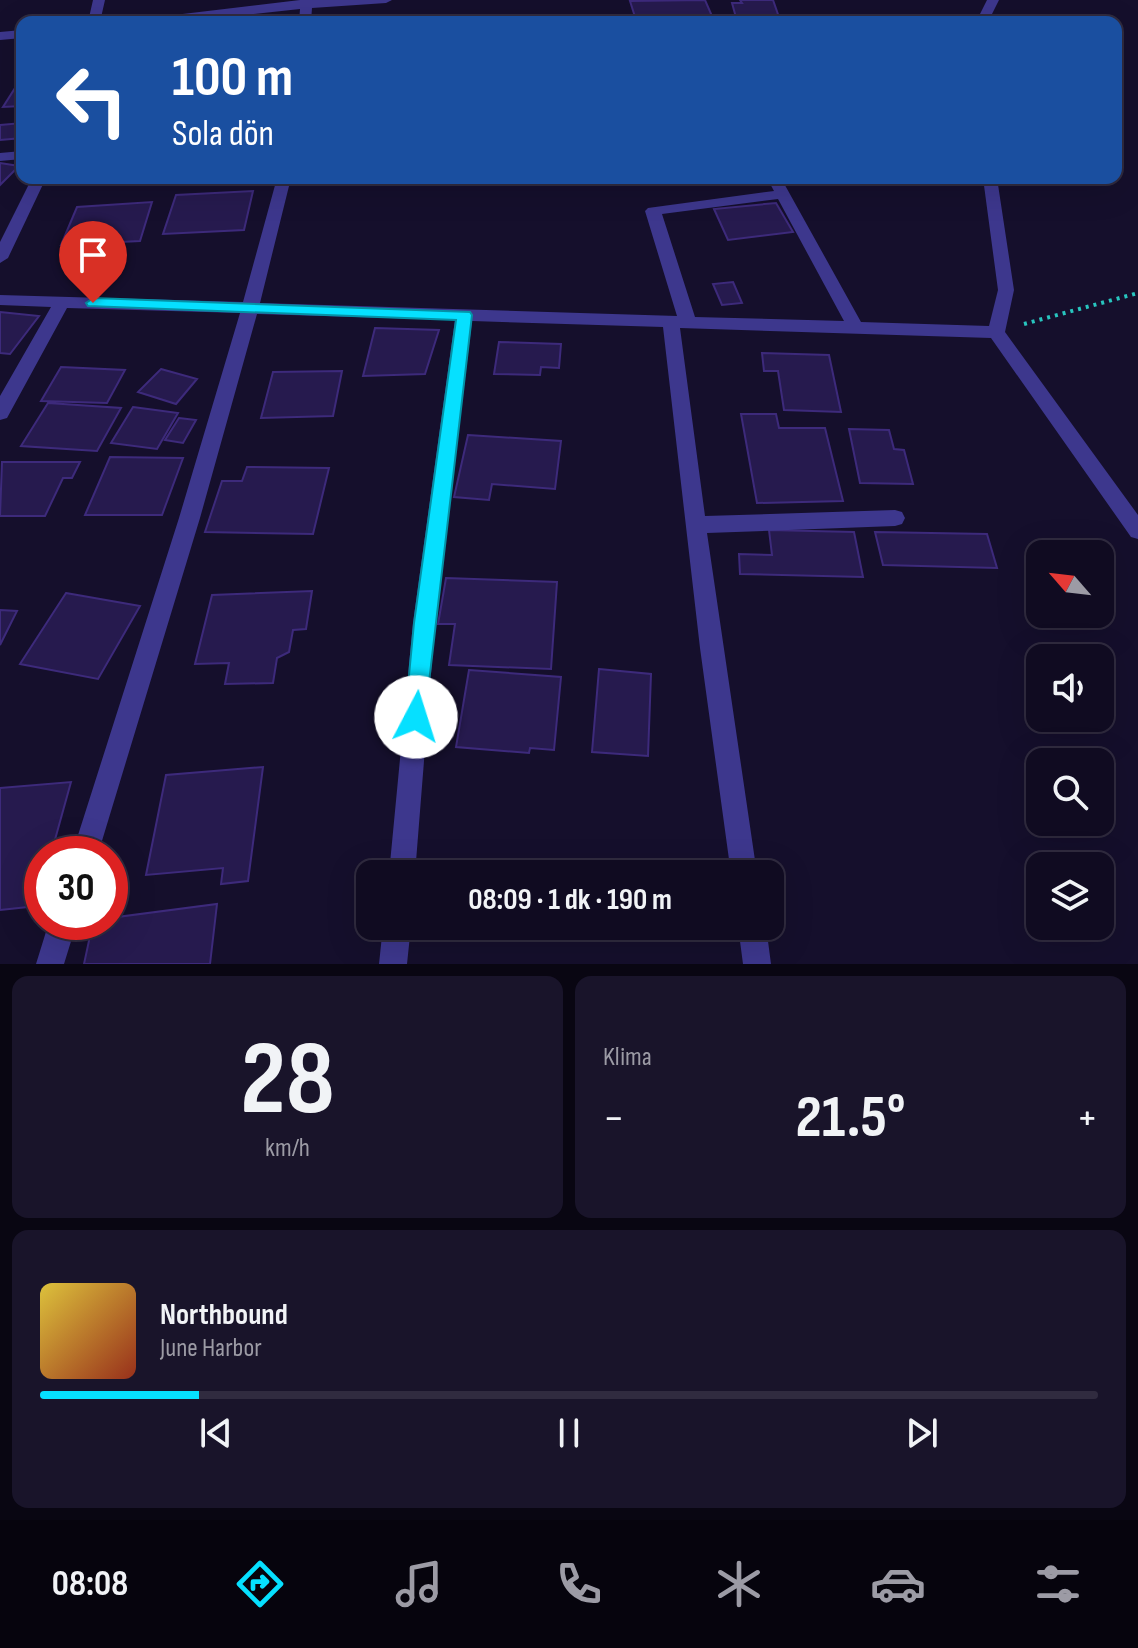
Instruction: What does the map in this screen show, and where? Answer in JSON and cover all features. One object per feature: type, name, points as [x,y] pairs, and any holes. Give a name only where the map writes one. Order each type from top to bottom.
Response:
[{"type":"street","points":[[199,16],[306,3],[386,0]]},
{"type":"street","points":[[0,258],[36,184]]},
{"type":"street","points":[[91,836],[181,552],[252,307],[283,184]]},
{"type":"street","points":[[777,184],[856,328]]},
{"type":"street","points":[[991,184],[1006,290],[996,332],[1138,531]]},
{"type":"street","points":[[742,860],[696,525],[680,323],[653,211],[783,194]]},
{"type":"street","points":[[0,300],[996,332]]},
{"type":"street","points":[[0,413],[9,380],[62,302]]},
{"type":"street","points":[[403,860],[424,623],[464,315]]},
{"type":"street","points":[[696,525],[895,518]]},
{"type":"street","points":[[50,964],[57,940]]},
{"type":"street","points":[[393,964],[396,940]]},
{"type":"street","points":[[754,940],[757,964]]},
{"type":"path","points":[[996,332],[1138,293]]},
{"type":"building","points":[[705,0],[712,16],[635,16],[630,1]]},
{"type":"building","points":[[740,0],[773,0],[779,16],[736,16],[732,3],[742,3]]},
{"type":"building","points":[[16,87],[16,106],[3,107]]},
{"type":"building","points":[[16,124],[16,139],[0,140],[0,125]]},
{"type":"building","points":[[0,163],[16,166],[16,169],[0,185]]},
{"type":"building","points":[[253,191],[244,230],[163,234],[176,195]]},
{"type":"building","points":[[152,202],[140,241],[61,245],[77,207]]},
{"type":"building","points":[[776,203],[793,232],[728,240],[714,209]]},
{"type":"building","points":[[733,282],[742,303],[722,305],[713,284]]},
{"type":"building","points":[[0,312],[39,316],[10,354],[0,353]]},
{"type":"building","points":[[375,328],[439,330],[425,374],[363,376]]},
{"type":"building","points":[[499,342],[561,344],[559,368],[541,367],[540,375],[494,374]]},
{"type":"building","points":[[762,353],[829,355],[841,412],[784,410],[778,371],[764,371]]},
{"type":"building","points":[[61,367],[125,370],[107,403],[41,401]]},
{"type":"building","points":[[161,369],[197,379],[176,404],[138,392]]},
{"type":"building","points":[[342,371],[333,416],[261,418],[273,372]]},
{"type":"building","points":[[48,403],[121,408],[97,451],[21,446]]},
{"type":"building","points":[[133,407],[178,413],[157,449],[111,443]]},
{"type":"building","points":[[741,414],[776,414],[779,428],[825,428],[843,501],[757,503]]},
{"type":"building","points":[[179,418],[196,420],[183,443],[165,440]]},
{"type":"building","points":[[849,429],[889,430],[894,449],[904,450],[913,484],[860,483]]},
{"type":"building","points":[[468,435],[561,441],[555,489],[492,484],[489,500],[454,497]]},
{"type":"building","points":[[110,457],[183,458],[162,515],[85,515]]},
{"type":"building","points":[[2,462],[80,462],[72,478],[63,478],[45,516],[0,516]]},
{"type":"building","points":[[247,467],[329,468],[313,534],[205,532],[222,481],[242,481]]},
{"type":"building","points":[[769,530],[854,532],[863,577],[740,574],[739,554],[772,555]]},
{"type":"building","points":[[875,532],[987,534],[997,568],[883,565]]},
{"type":"building","points":[[446,578],[557,582],[551,669],[449,665],[455,624],[438,624]]},
{"type":"building","points":[[312,591],[306,629],[293,630],[289,652],[277,658],[273,683],[225,684],[229,663],[195,664],[212,595]]},
{"type":"building","points":[[66,593],[140,606],[98,679],[20,664]]},
{"type":"building","points":[[0,610],[17,611],[0,645]]},
{"type":"building","points":[[599,669],[651,674],[648,756],[592,752]]},
{"type":"building","points":[[469,670],[561,677],[554,750],[530,748],[529,753],[456,747]]},
{"type":"building","points":[[263,767],[248,881],[221,884],[223,868],[146,875],[166,775]]},
{"type":"building","points":[[71,782],[56,836],[24,836],[24,907],[0,910],[0,788]]},
{"type":"building","points":[[217,904],[210,964],[84,964],[89,940],[128,940],[128,916]]},
{"type":"route","points":[[93,303],[464,315],[424,623],[416,717]]}]
